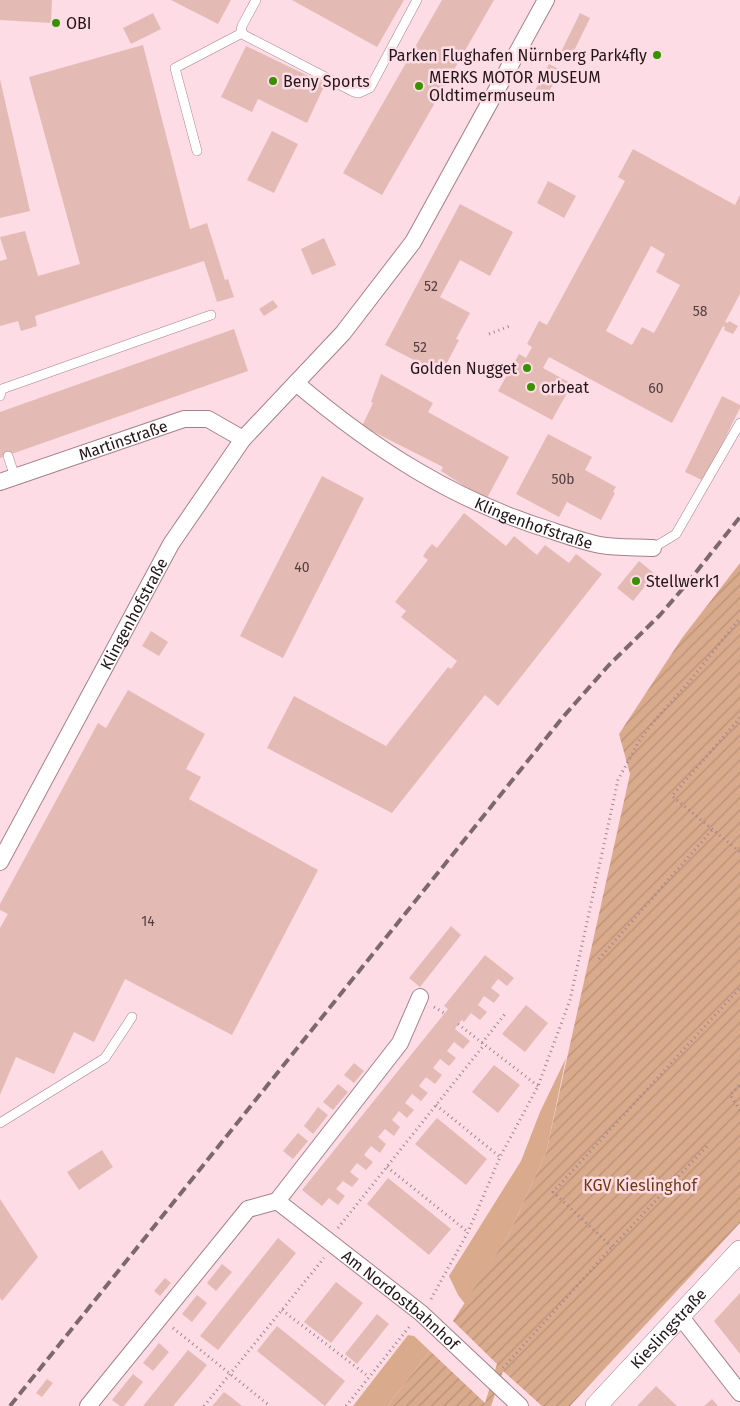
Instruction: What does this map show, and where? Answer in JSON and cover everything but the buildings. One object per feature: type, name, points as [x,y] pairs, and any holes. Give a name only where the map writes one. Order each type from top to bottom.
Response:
[{"type":"street","name":"Klingenhofstraße","points":[[0,862],[171,544],[243,439],[343,334],[413,242],[546,0]]},
{"type":"street","name":"Klingenhofstraße","points":[[296,383],[337,418],[384,451],[435,482],[507,516],[601,546],[653,548]]},
{"type":"street","name":"Martinstraße","points":[[8,480],[184,419],[208,419],[243,439]]},
{"type":"street","points":[[88,1406],[248,1209],[277,1201],[400,1043],[420,997]]},
{"type":"street","name":"Am Nordostbahnhof","points":[[277,1201],[421,1314],[520,1406]]},
{"type":"street","name":"Kieslingstraße","points":[[596,1406],[740,1251]]},
{"type":"street","points":[[680,1316],[740,1393]]},
{"type":"lane","points":[[242,33],[242,26],[256,0]]},
{"type":"lane","points":[[242,33],[359,93],[370,88],[417,0]]},
{"type":"lane","points":[[197,151],[175,68],[242,33]]},
{"type":"lane","points":[[0,396],[2,390],[212,315]]},
{"type":"lane","name":"Klingenhofstraße","points":[[653,548],[676,534],[740,423]]},
{"type":"lane","points":[[8,456],[8,480]]},
{"type":"lane","points":[[0,1123],[105,1058],[132,1017]]},
{"type":"path","points":[[489,334],[510,326]]},
{"type":"path","points":[[346,1406],[421,1314],[437,1290],[468,1232],[500,1157],[538,1086],[570,1000],[618,780],[639,741],[740,618]]},
{"type":"path","points":[[740,718],[672,796],[740,852]]},
{"type":"path","points":[[599,959],[712,830]]},
{"type":"path","points":[[612,1247],[553,1192],[740,988]]},
{"type":"path","points":[[204,1406],[282,1310],[387,1166],[505,1014]]},
{"type":"path","points":[[458,1024],[538,1086]]},
{"type":"path","points":[[740,1084],[730,1096],[740,1110]]},
{"type":"path","points":[[436,1105],[500,1157]]},
{"type":"path","points":[[493,1380],[612,1247],[708,1145]]},
{"type":"path","points":[[387,1166],[468,1232]]},
{"type":"path","points":[[282,1310],[369,1377]]},
{"type":"path","points":[[185,1338],[270,1406]]},
{"type":"green space","name":"KGV Kieslinghof","points":[[740,563],[740,1223],[570,1406],[542,1406],[503,1371],[491,1406],[387,1406],[430,1351],[485,1403],[497,1364],[453,1321],[508,1236],[546,1153],[630,774],[619,734],[682,638]]},
{"type":"green space","points":[[566,1058],[546,1153],[508,1236],[465,1304],[458,1295],[449,1276],[521,1161],[540,1112]]},
{"type":"green space","points":[[408,1335],[414,1336],[430,1351],[387,1406],[353,1406]]},
{"type":"railway","points":[[10,1406],[563,717],[609,665],[660,615],[740,517]]},
{"type":"place","name":"OBI","points":[[56,23]]},
{"type":"place","name":"Parken Flughafen Nürnberg Park4fly","points":[[657,55]]},
{"type":"place","name":"Beny Sports","points":[[273,81]]},
{"type":"place","name":"MERKS MOTOR MUSEUM Oldtimermuseum","points":[[419,86]]},
{"type":"place","name":"Golden Nugget","points":[[527,368]]},
{"type":"place","name":"orbeat","points":[[531,387]]},
{"type":"place","name":"Stellwerk1","points":[[636,581]]}]
